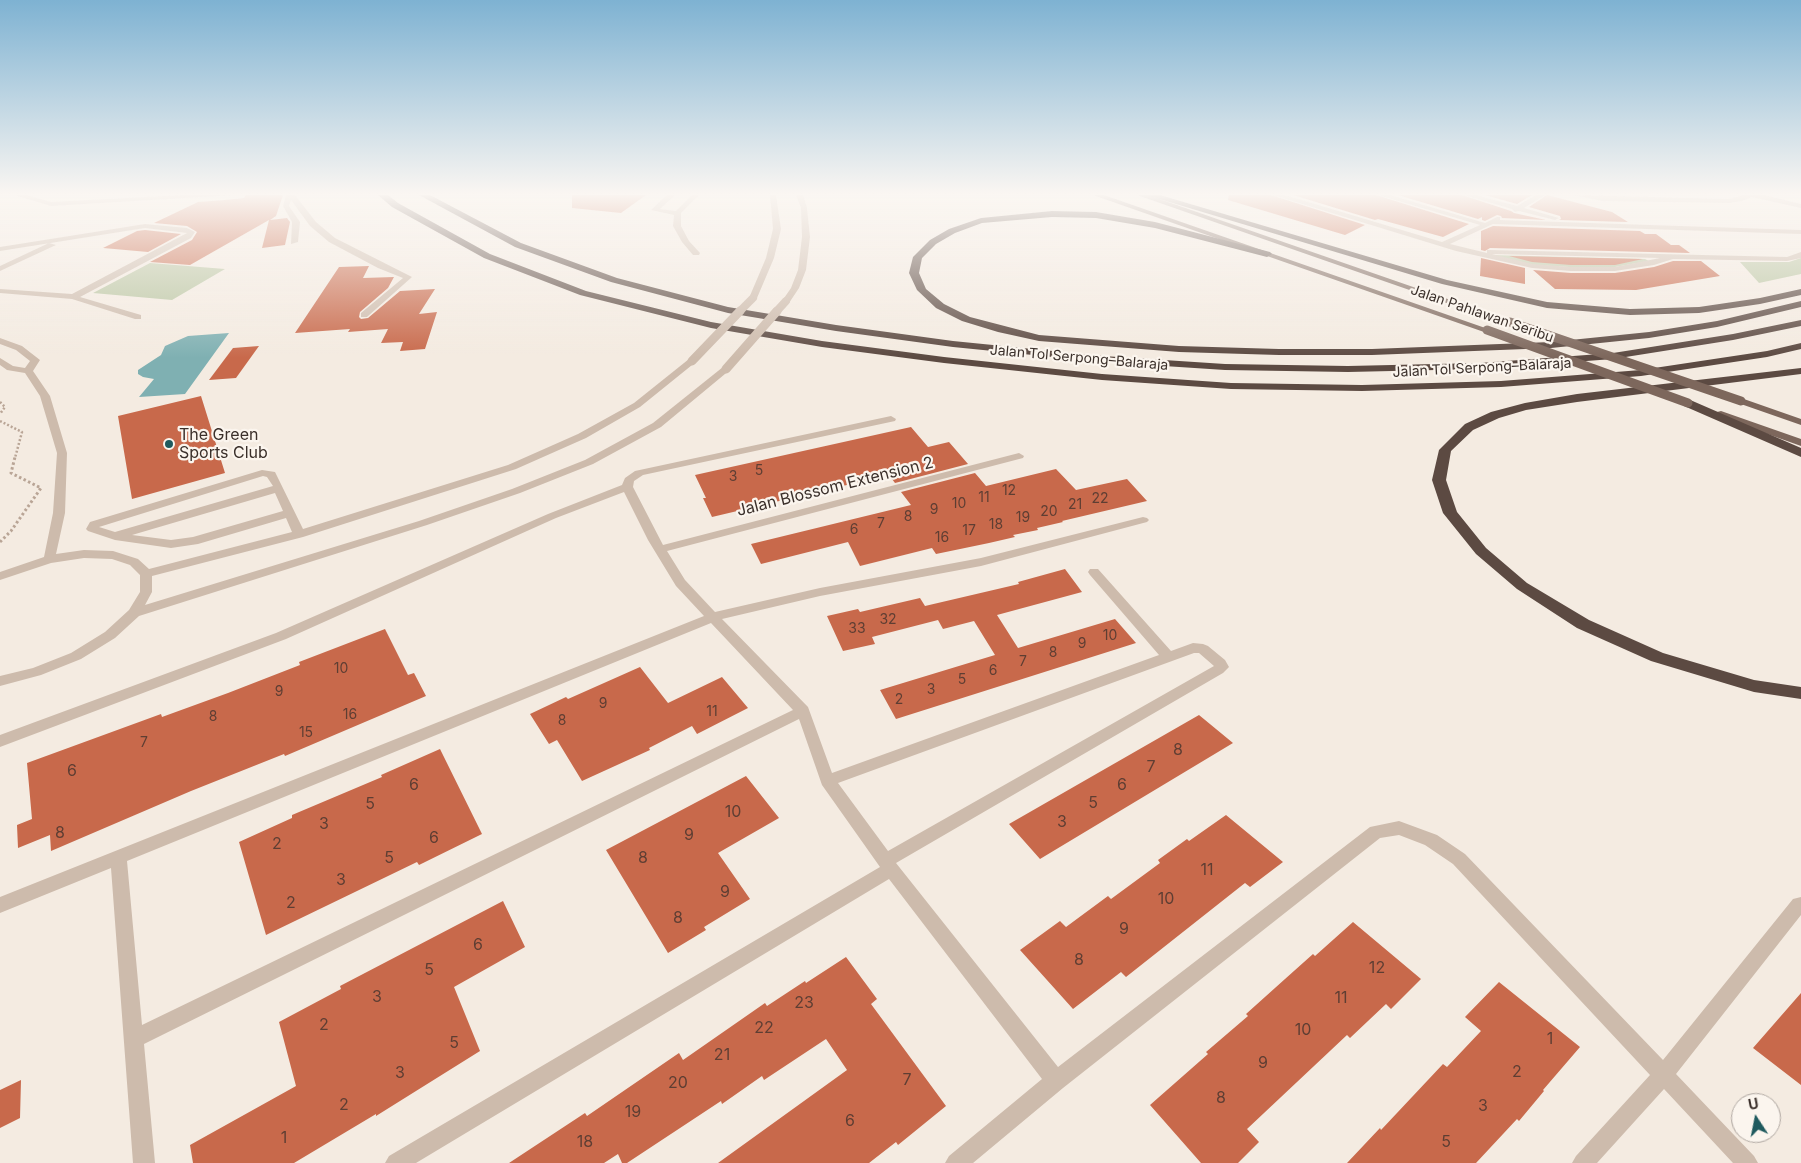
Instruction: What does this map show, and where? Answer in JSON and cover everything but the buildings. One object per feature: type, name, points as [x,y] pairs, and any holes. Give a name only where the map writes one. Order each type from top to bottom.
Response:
[{"type":"highway","name":"Jalan Tol Serpong–Balaraja","points":[[475,249],[487,256],[583,293],[711,325],[822,344],[954,362],[1102,377],[1231,386],[1362,388],[1502,384],[1641,374],[1767,354],[1801,346]]},
{"type":"highway","name":"Jalan Tol Serpong–Balaraja","points":[[527,249],[614,280],[728,310],[836,328],[943,342],[1103,359],[1225,367],[1348,369],[1480,366],[1612,356],[1733,338],[1801,323]]},
{"type":"highway","points":[[925,249],[918,257],[914,272],[922,290],[940,306],[966,319],[1002,330],[1039,338],[1189,349],[1372,352],[1551,345],[1649,335],[1717,324],[1801,304]]},
{"type":"highway","points":[[1248,249],[1266,254]]},
{"type":"highway","points":[[1334,249],[1445,282],[1547,305],[1630,312],[1673,312],[1760,301],[1801,292]]},
{"type":"highway","points":[[1801,371],[1577,398],[1525,407],[1495,415],[1469,427],[1445,450],[1439,480],[1450,513],[1481,551],[1522,586],[1583,624],[1657,657],[1754,686],[1801,693]]},
{"type":"highway","points":[[1688,403],[1801,453]]},
{"type":"main road","name":"Jalan Pahlawan Seribu","points":[[1252,249],[1486,330],[1801,443]]},
{"type":"main road","name":"Jalan Pahlawan Seribu","points":[[1298,249],[1801,422]]},
{"type":"street","points":[[0,269],[42,249]]},
{"type":"street","points":[[73,297],[163,249]]},
{"type":"street","points":[[349,249],[408,278],[364,315]]},
{"type":"street","points":[[693,249],[696,253]]},
{"type":"street","points":[[146,574],[299,534],[512,467],[582,436],[637,405],[692,361],[753,298],[772,249]]},
{"type":"street","points":[[134,613],[516,492],[589,462],[657,425],[726,369],[786,302],[795,288],[802,270],[805,249]]},
{"type":"street","points":[[1466,249],[1532,266],[1594,270],[1629,268],[1654,263],[1673,256]]},
{"type":"street","points":[[1580,249],[1673,256],[1787,259],[1798,257],[1801,254]]},
{"type":"street","points":[[0,291],[73,297],[138,316]]},
{"type":"street","points":[[0,341],[19,348],[35,360],[28,371]]},
{"type":"street","points":[[0,361],[10,368],[28,371],[45,396],[62,453],[59,513],[56,534],[49,559]]},
{"type":"street","points":[[891,419],[647,471],[629,480],[627,488],[680,583],[803,711],[827,781],[888,865],[1056,1081]]},
{"type":"street","name":"Jalan Blossom Extension 2","points":[[660,549],[1019,456]]},
{"type":"street","points":[[289,513],[224,533],[171,544],[114,536],[92,529],[94,524],[262,473],[271,474],[299,534]]},
{"type":"street","points":[[114,536],[279,488]]},
{"type":"street","points":[[0,740],[281,636],[552,516],[627,488]]},
{"type":"street","points":[[0,905],[713,617],[820,592],[981,562],[1143,520]]},
{"type":"street","points":[[0,576],[49,559],[84,554],[113,555],[134,562],[146,574],[146,592],[134,613],[110,635],[76,656],[36,672],[0,681]]},
{"type":"street","points":[[1094,572],[1168,657]]},
{"type":"street","points":[[396,1163],[888,865],[1222,667],[1220,663],[1198,648],[1168,657],[827,781]]},
{"type":"street","points":[[134,1039],[803,711]]},
{"type":"street","points":[[956,1163],[1056,1081],[1376,832],[1399,828],[1430,840],[1459,859],[1747,1163]]},
{"type":"street","points":[[118,856],[144,1163]]},
{"type":"street","points":[[1584,1163],[1663,1075],[1799,904]]},
{"type":"path","points":[[0,402],[5,407],[0,414]]},
{"type":"path","points":[[0,421],[22,432],[11,473],[41,488],[11,531],[0,542]]},
{"type":"green space","points":[[1492,255],[1645,259],[1649,261],[1604,269],[1533,265]]},
{"type":"green space","points":[[1801,258],[1801,274],[1759,283],[1740,262],[1789,262]]},
{"type":"green space","points":[[150,263],[225,269],[172,300],[93,293]]},
{"type":"water","points":[[229,333],[185,394],[139,397],[154,379],[143,377],[138,374],[138,370],[161,355],[165,346],[188,336]]},
{"type":"place","name":"The Green Sports Club","points":[[169,444]]}]
